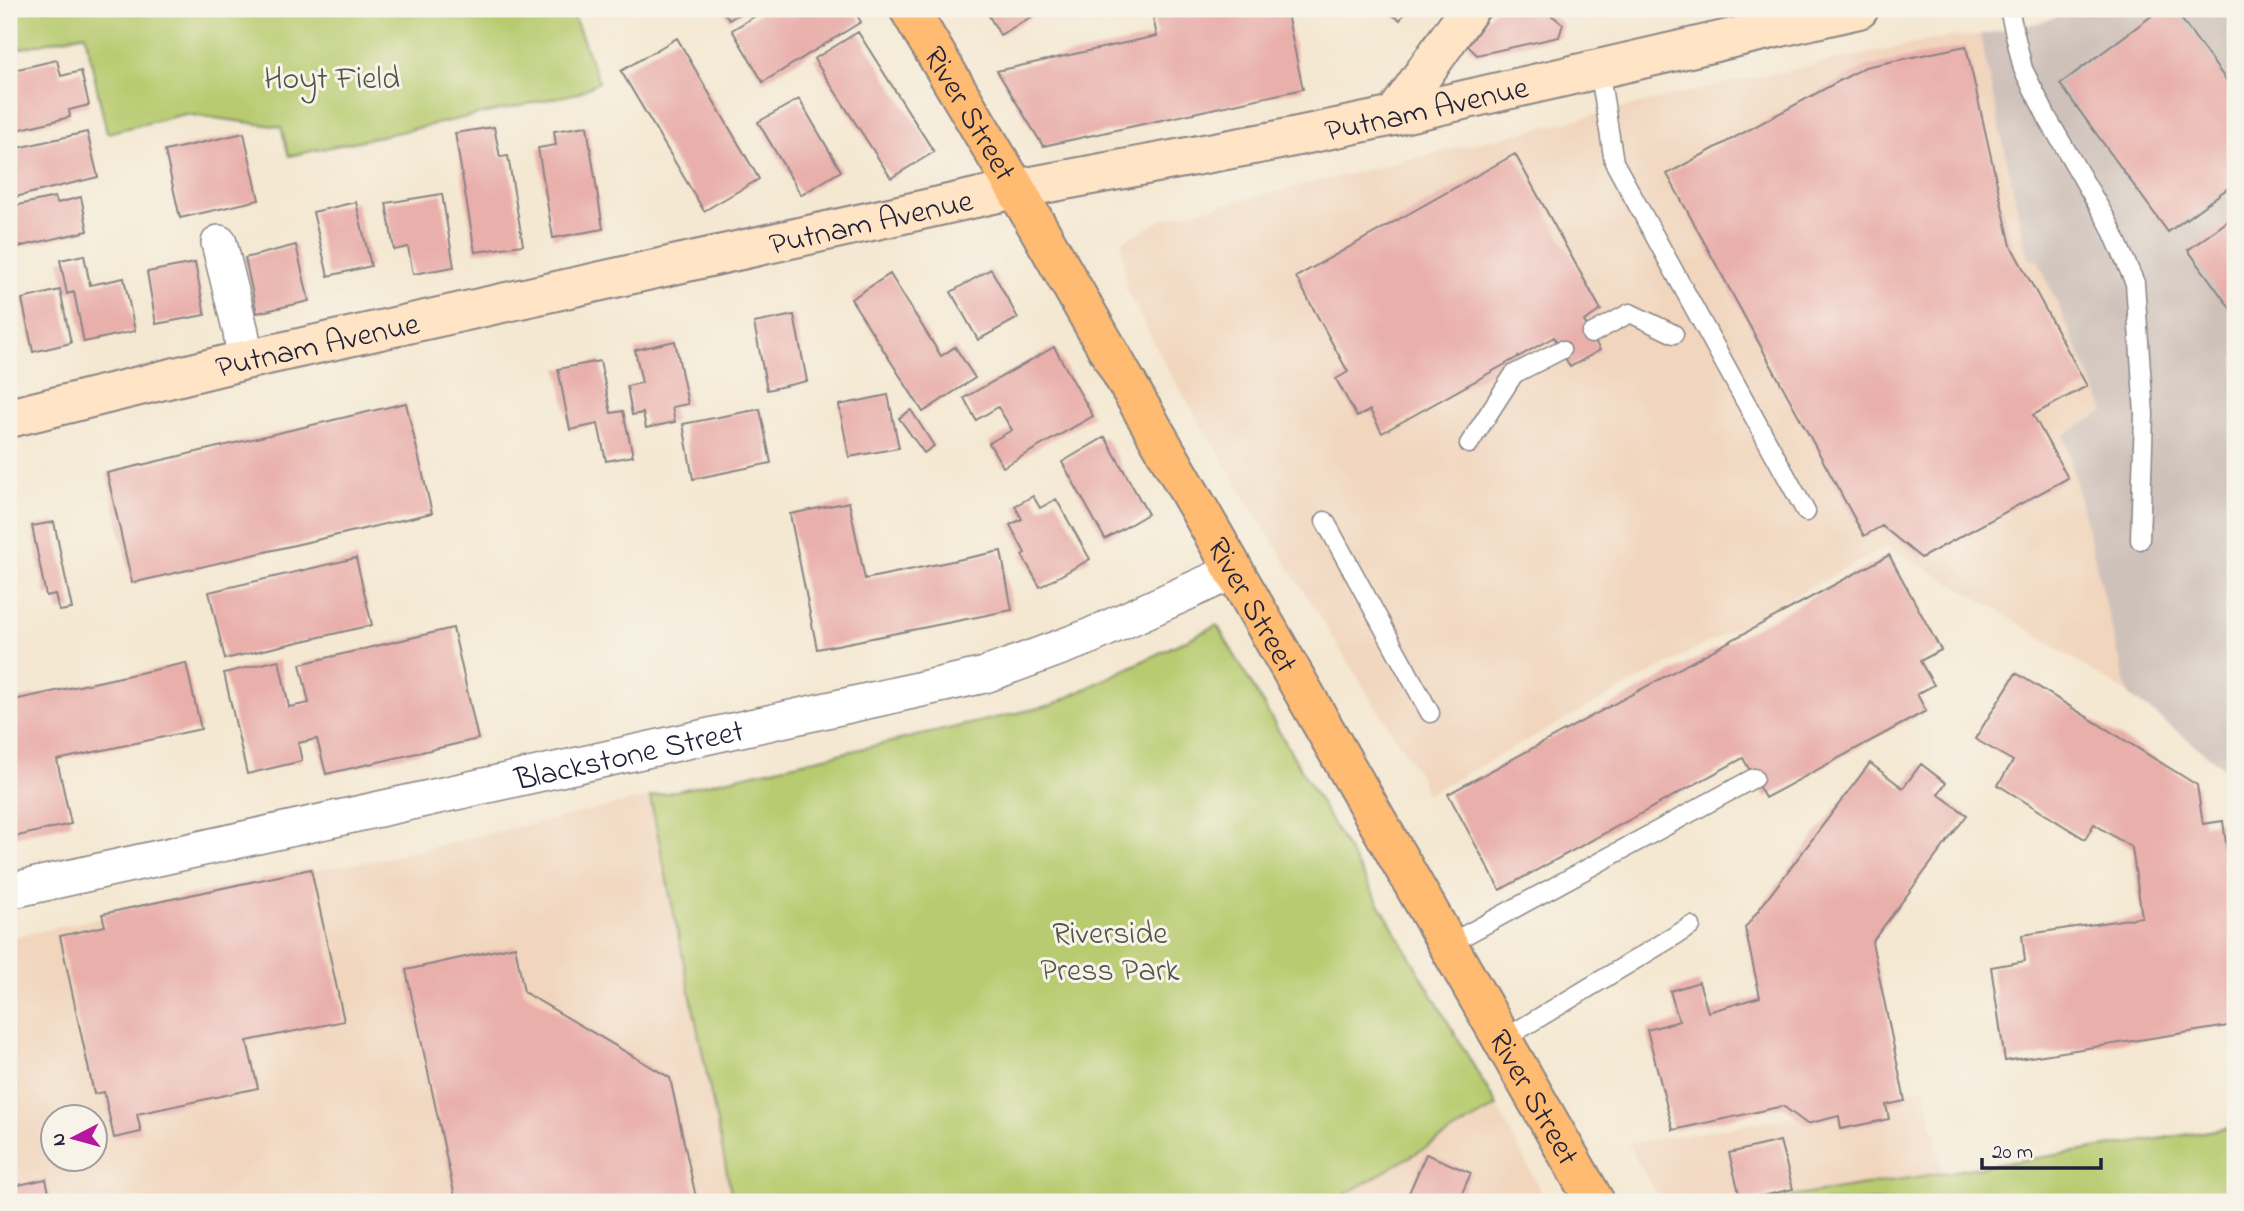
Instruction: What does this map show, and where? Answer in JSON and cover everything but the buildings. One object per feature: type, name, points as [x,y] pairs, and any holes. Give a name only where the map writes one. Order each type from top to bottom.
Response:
[{"type":"main road","name":"River Street","points":[[909,9],[1016,189],[1595,1202]]},
{"type":"main road","points":[[1394,116],[1469,9]]},
{"type":"main road","name":"Putnam Avenue","points":[[9,418],[245,360],[1016,189],[1394,116],[1859,9]]},
{"type":"street","points":[[219,243],[241,332],[245,360]]},
{"type":"street","name":"Blackstone Street","points":[[9,891],[985,675],[1086,638],[1234,571]]},
{"type":"lane","points":[[2008,9],[2023,69],[2048,119],[2109,224],[2135,283],[2144,414],[2140,540]]},
{"type":"lane","points":[[1599,68],[1614,162],[1806,512]]},
{"type":"lane","points":[[1591,334],[1630,313],[1674,334]]},
{"type":"lane","points":[[1469,444],[1514,374],[1561,350]]},
{"type":"lane","points":[[1325,521],[1430,713]]},
{"type":"lane","points":[[1447,945],[1754,778]]},
{"type":"lane","points":[[1502,1040],[1691,926]]},
{"type":"shaded area","points":[[2074,9],[2235,9],[2235,776],[2128,694],[2064,435],[2105,411],[2038,261],[2028,259],[1980,35],[2046,21]]},
{"type":"shaded area","points":[[1980,35],[2028,259],[2038,261],[2105,411],[2064,435],[2128,694],[1993,607],[1887,546],[1426,795],[1421,778],[1167,368],[1126,288],[1122,242],[1163,219],[1710,87],[1944,38]]},
{"type":"shaded area","points":[[650,797],[733,1202],[9,1202],[9,938],[317,870],[376,860]]},
{"type":"shaded area","points":[[1925,1087],[1947,1193],[1892,1202],[1661,1202],[1628,1144],[1790,1117]]},
{"type":"shaded area","points":[[1497,1106],[1546,1202],[1332,1202]]},
{"type":"green space","name":"Hoyt Field","points":[[9,9],[571,9],[599,82],[578,93],[289,156],[281,127],[185,114],[107,133],[85,34],[9,51]]},
{"type":"green space","name":"Riverside Press Park","points":[[1217,625],[1497,1106],[1332,1202],[733,1202],[650,797],[1052,705]]},
{"type":"green space","points":[[2235,1127],[2235,1202],[1757,1202]]}]
